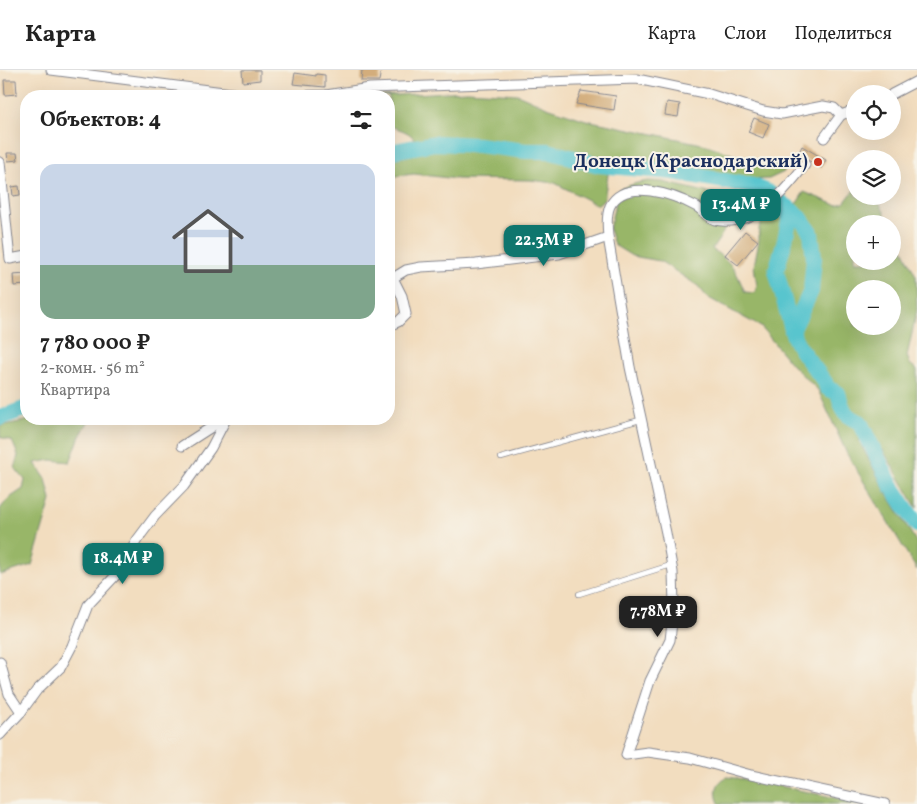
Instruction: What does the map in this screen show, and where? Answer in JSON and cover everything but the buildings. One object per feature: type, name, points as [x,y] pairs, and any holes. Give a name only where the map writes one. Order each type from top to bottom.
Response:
[{"type":"street","points":[[51,70],[208,90]]},
{"type":"street","points":[[357,90],[370,88],[637,79],[709,94],[763,111],[782,114],[823,106],[834,108],[841,116]]},
{"type":"street","points":[[901,89],[917,81]]},
{"type":"street","points":[[824,138],[841,116],[846,114]]},
{"type":"street","points":[[0,162],[4,234],[10,260],[20,258]]},
{"type":"street","points":[[805,165],[796,177],[765,208],[740,220],[713,220],[697,207],[661,192],[638,190],[619,196],[610,207],[607,222],[608,237],[640,420],[666,533],[674,605],[670,640],[650,681],[626,755],[648,752],[690,758],[751,775],[885,804]]},
{"type":"street","points":[[395,277],[406,270],[559,254],[608,237]]},
{"type":"street","points":[[395,282],[402,296],[406,314],[395,323]]},
{"type":"street","points":[[182,446],[215,425]]},
{"type":"street","points":[[0,735],[21,712],[37,690],[61,667],[72,646],[88,606],[118,573],[137,540],[155,516],[184,486],[210,448],[222,425]]},
{"type":"street","points":[[0,662],[9,694],[21,712]]},
{"type":"lane","points":[[501,458],[640,420]]},
{"type":"lane","points":[[579,594],[671,565]]},
{"type":"green space","points":[[467,91],[517,94],[547,107],[586,120],[707,145],[755,160],[784,163],[784,172],[769,179],[749,180],[671,164],[649,167],[610,163],[604,199],[597,205],[555,183],[530,180],[457,179],[414,174],[395,176],[395,159],[415,154],[416,142],[410,134],[395,128],[395,95]]},
{"type":"green space","points":[[649,181],[663,182],[718,195],[733,203],[726,228],[712,249],[733,267],[745,292],[755,293],[757,286],[754,266],[759,240],[759,228],[773,208],[797,203],[804,192],[836,205],[846,200],[846,205],[880,205],[886,215],[846,215],[846,270],[901,270],[901,245],[916,276],[917,310],[907,356],[910,364],[917,370],[917,508],[883,450],[865,435],[859,441],[885,490],[917,543],[917,570],[847,454],[818,390],[793,366],[761,327],[707,297],[698,286],[660,261],[632,256],[614,245],[609,229],[619,189]],"holes":[[[789,207],[802,219],[810,230],[814,246],[814,272],[804,309],[792,331],[776,271],[789,221]]]},
{"type":"green space","points":[[795,220],[803,227],[810,242],[808,286],[793,317],[785,294],[781,268],[790,230]]},
{"type":"green space","points":[[20,422],[20,425],[86,425],[70,462],[51,460],[35,463],[46,479],[51,500],[32,565],[0,575],[0,509],[8,499],[23,489],[25,480],[15,468],[18,455],[12,441],[0,437],[0,426]]},
{"type":"green space","points":[[727,777],[751,780],[865,804],[721,804],[717,799],[716,791],[720,782]]},
{"type":"waterway","points":[[395,151],[435,143],[478,145],[526,151],[548,151],[599,165],[673,172],[753,186],[768,192],[800,217],[811,233],[814,258],[811,291],[792,331]]},
{"type":"waterway","points":[[788,207],[789,221],[776,271],[794,337],[800,349],[825,382],[827,388],[838,393],[847,414],[860,422],[891,485],[917,525]]},
{"type":"waterway","points":[[0,418],[20,410]]},
{"type":"place","name":"Донецк (Краснодарский)","points":[[818,162]]}]
